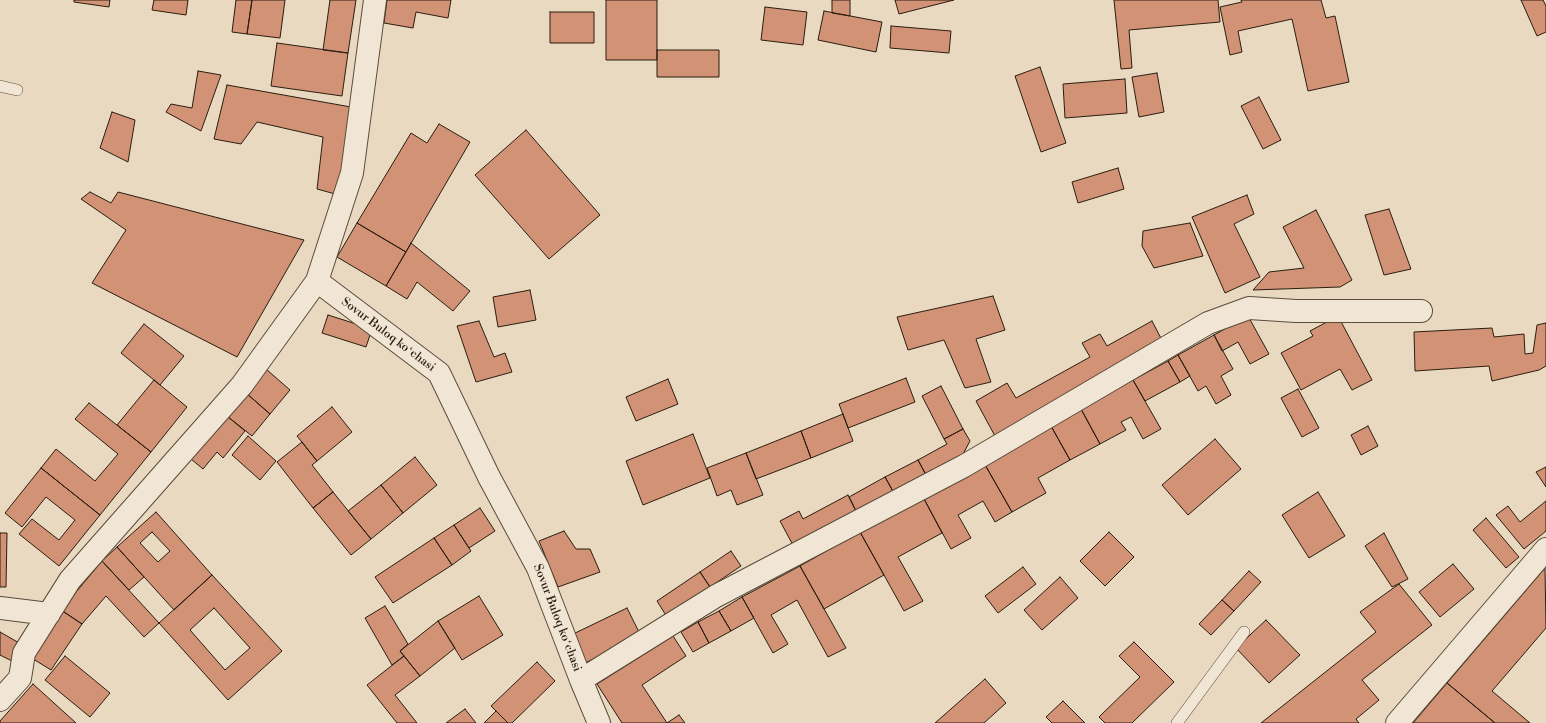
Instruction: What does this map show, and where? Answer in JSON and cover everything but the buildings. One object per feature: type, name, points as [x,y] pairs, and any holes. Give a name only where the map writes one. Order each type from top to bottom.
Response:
[{"type":"street","points":[[0,700],[20,678],[24,653],[70,580],[242,385],[317,281],[352,173],[375,0]]},
{"type":"street","name":"Sovur Buloq koʻchasi","points":[[317,281],[439,373],[489,477],[538,568],[599,723]]},
{"type":"street","points":[[581,680],[716,596],[964,466],[1208,323],[1249,308],[1296,312],[1421,311]]},
{"type":"street","points":[[1397,723],[1546,550]]},
{"type":"street","points":[[0,608],[49,614]]},
{"type":"lane","points":[[0,86],[17,90]]},
{"type":"lane","points":[[1177,723],[1244,632]]}]
